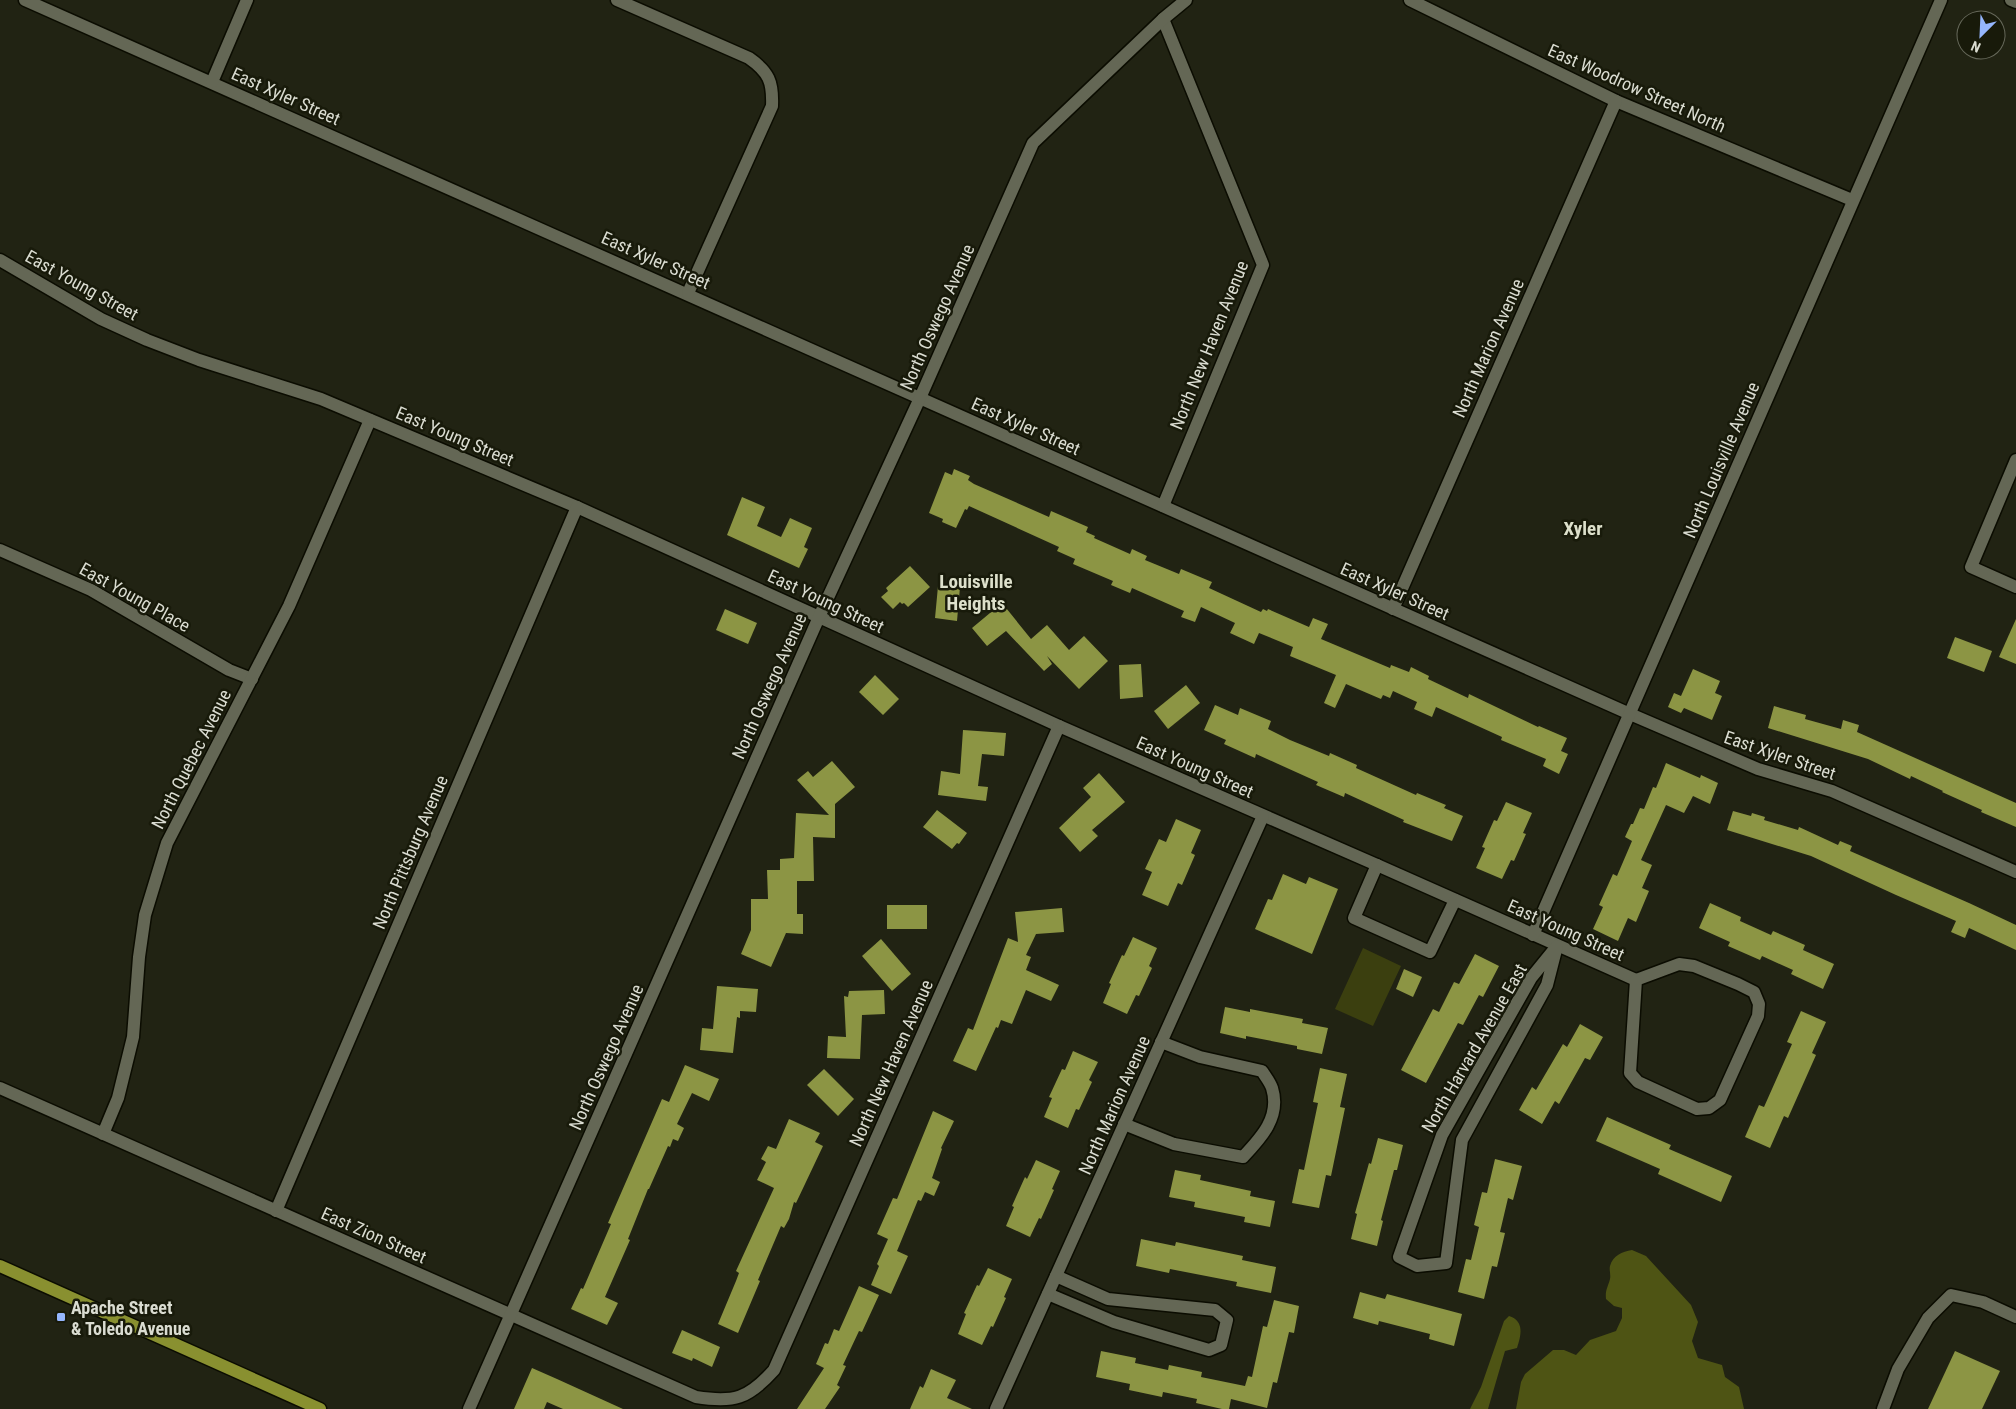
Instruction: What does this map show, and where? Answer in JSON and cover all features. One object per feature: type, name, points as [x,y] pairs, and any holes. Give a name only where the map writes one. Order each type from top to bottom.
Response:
[{"type":"main road","points":[[0,1266],[320,1409]]},
{"type":"street","name":"East Xyler Street","points":[[25,0],[688,293],[1393,610],[1630,714],[1758,769],[1832,790],[2016,872]]},
{"type":"street","points":[[212,82],[248,0]]},
{"type":"street","points":[[618,0],[749,58],[764,69],[773,88],[772,106],[688,293]]},
{"type":"street","name":"North Oswego Avenue","points":[[469,1409],[819,617],[920,398],[1033,143],[1163,19],[1186,0]]},
{"type":"street","name":"East Woodrow Street North","points":[[1410,0],[1616,101],[1852,200]]},
{"type":"street","name":"North Louisville Avenue","points":[[1533,935],[1852,200],[1941,0]]},
{"type":"street","points":[[2011,0],[2016,2]]},
{"type":"street","name":"North New Haven Avenue","points":[[1163,19],[1263,265],[1163,506]]},
{"type":"street","name":"North Marion Avenue","points":[[1393,610],[1616,101]]},
{"type":"street","name":"East Young Street","points":[[0,260],[101,319],[147,340],[199,360],[321,399],[577,507],[1059,726],[1636,980],[1678,964],[1694,966],[1738,984],[1754,992],[1759,1004],[1758,1016],[1720,1100],[1709,1108],[1697,1109],[1638,1082],[1630,1073],[1636,980]]},
{"type":"street","name":"North Quebec Avenue","points":[[103,1134],[118,1098],[133,1037],[139,957],[145,915],[167,843],[289,606],[370,420]]},
{"type":"street","points":[[2016,460],[1971,567],[2016,587]]},
{"type":"street","name":"North Pittsburg Avenue","points":[[276,1211],[577,507]]},
{"type":"street","name":"East Young Place","points":[[0,550],[91,590],[229,670],[252,679]]},
{"type":"street","name":"North New Haven Avenue","points":[[736,1398],[759,1386],[774,1370],[1059,726]]},
{"type":"street","name":"North Marion Avenue","points":[[996,1409],[1263,816]]},
{"type":"street","points":[[1377,865],[1354,918],[1430,952],[1455,900]]},
{"type":"street","name":"North Harvard Avenue East","points":[[1557,946],[1547,985],[1462,1140],[1446,1263],[1417,1266],[1398,1257],[1442,1134],[1532,978],[1557,946]]},
{"type":"street","points":[[1124,1124],[1174,1144],[1243,1158],[1268,1128],[1274,1110],[1272,1088],[1262,1071],[1200,1058],[1161,1042]]},
{"type":"street","name":"East Zion Street","points":[[0,1088],[696,1398],[719,1401],[736,1398]]},
{"type":"street","points":[[1048,1294],[1124,1325],[1209,1350],[1221,1345],[1227,1320],[1215,1310],[1108,1299],[1056,1276]]},
{"type":"street","points":[[1883,1409],[1898,1369],[1928,1318],[1950,1295],[1982,1302],[2016,1317]]},
{"type":"green space","points":[[1363,948],[1401,966],[1373,1026],[1335,1009]]},
{"type":"green space","points":[[1632,1250],[1646,1256],[1691,1305],[1698,1322],[1692,1341],[1698,1358],[1722,1365],[1725,1377],[1739,1387],[1744,1409],[1516,1409],[1521,1382],[1525,1374],[1553,1350],[1564,1350],[1576,1355],[1590,1340],[1616,1331],[1622,1318],[1622,1308],[1614,1306],[1606,1299],[1610,1266],[1613,1259],[1618,1255]]},
{"type":"green space","points":[[1509,1316],[1518,1321],[1520,1325],[1520,1339],[1517,1348],[1505,1351],[1488,1409],[1470,1409],[1481,1387],[1504,1321]]},
{"type":"building","points":[[954,469],[970,476],[968,480],[974,484],[1049,517],[1051,511],[1088,527],[1086,532],[1095,536],[1094,538],[1130,554],[1132,549],[1147,556],[1145,560],[1179,574],[1181,569],[1212,582],[1209,588],[1261,612],[1263,609],[1267,611],[1268,609],[1309,627],[1313,618],[1328,624],[1321,639],[1390,668],[1391,665],[1409,672],[1411,667],[1429,676],[1428,679],[1468,698],[1469,694],[1538,727],[1567,738],[1561,751],[1568,754],[1559,774],[1543,766],[1546,759],[1501,740],[1502,737],[1436,707],[1432,717],[1414,709],[1417,702],[1393,691],[1390,698],[1383,695],[1381,699],[1346,684],[1335,708],[1324,703],[1336,675],[1290,656],[1293,647],[1259,633],[1254,644],[1230,633],[1235,623],[1201,607],[1195,622],[1181,617],[1184,611],[1132,588],[1130,593],[1111,585],[1113,581],[1073,564],[1075,559],[1057,551],[1059,547],[969,506],[967,510],[965,509],[956,528],[942,522],[943,519],[929,513],[945,472],[952,475]]},
{"type":"building","points":[[742,497],[765,507],[757,526],[781,537],[790,518],[812,528],[804,547],[808,549],[799,568],[727,535]]},
{"type":"building","points":[[910,566],[930,587],[908,607],[900,602],[893,609],[881,597],[888,591],[886,588]]},
{"type":"building","points":[[938,586],[960,587],[957,621],[935,618]]},
{"type":"building","points":[[1002,603],[1031,639],[1047,625],[1069,650],[1084,636],[1108,661],[1079,689],[1047,656],[1052,664],[1044,671],[1006,631],[987,646],[972,628]]},
{"type":"building","points":[[725,609],[757,623],[748,644],[716,630]]},
{"type":"building","points":[[2016,619],[2016,664],[1999,657]]},
{"type":"building","points":[[1955,637],[1992,651],[1984,672],[1947,658]]},
{"type":"building","points":[[1141,664],[1143,697],[1120,699],[1119,665]]},
{"type":"building","points":[[1693,669],[1720,681],[1715,693],[1722,696],[1712,720],[1684,708],[1681,713],[1668,707],[1674,693],[1681,696]]},
{"type":"building","points":[[875,675],[899,699],[883,715],[859,692]]},
{"type":"building","points":[[1186,685],[1200,703],[1168,729],[1154,711]]},
{"type":"building","points":[[1215,705],[1238,715],[1240,708],[1271,721],[1268,729],[1290,740],[1329,756],[1330,753],[1357,765],[1356,768],[1416,795],[1417,793],[1446,805],[1444,808],[1463,816],[1452,841],[1403,822],[1404,820],[1345,793],[1344,797],[1316,785],[1318,782],[1256,754],[1255,758],[1224,744],[1226,740],[1204,730]]},
{"type":"building","points":[[1774,706],[1806,715],[1805,719],[1841,729],[1843,720],[1859,725],[1857,732],[2016,803],[2016,827],[1981,812],[1982,810],[1911,776],[1910,779],[1868,759],[1768,728]]},
{"type":"building","points":[[963,730],[1006,733],[1004,756],[982,754],[978,786],[988,787],[986,801],[938,795],[941,771],[960,774]]},
{"type":"building","points":[[832,761],[855,787],[835,804],[835,838],[813,837],[814,881],[797,881],[797,914],[803,914],[803,934],[786,933],[771,967],[741,954],[751,930],[751,899],[768,899],[767,870],[780,870],[780,859],[794,858],[796,813],[829,815],[797,780],[808,771],[813,777]]},
{"type":"building","points":[[1666,763],[1700,778],[1701,775],[1718,783],[1710,804],[1693,796],[1684,813],[1666,805],[1641,860],[1652,865],[1642,888],[1649,891],[1636,922],[1628,918],[1618,941],[1593,929],[1603,907],[1599,905],[1613,874],[1617,876],[1632,841],[1625,837],[1631,824],[1633,824],[1640,808],[1644,809],[1653,787],[1656,788]]},
{"type":"building","points":[[1099,773],[1125,802],[1092,830],[1098,836],[1080,852],[1059,828],[1091,797],[1083,788]]},
{"type":"building","points":[[1506,802],[1532,813],[1523,833],[1526,834],[1514,861],[1511,860],[1502,879],[1476,868],[1485,848],[1482,847],[1494,820],[1497,821]]},
{"type":"building","points":[[937,810],[967,833],[959,844],[957,843],[952,849],[923,827]]},
{"type":"building","points":[[1733,811],[1751,816],[1752,813],[1765,817],[1764,820],[1798,830],[1799,827],[1838,845],[1840,841],[1852,846],[1850,851],[2016,925],[2016,950],[1969,928],[1965,938],[1951,932],[1956,921],[1811,856],[1727,830]]},
{"type":"building","points":[[1176,819],[1201,830],[1191,853],[1195,855],[1182,885],[1178,883],[1168,906],[1142,895],[1152,872],[1145,869],[1159,839],[1166,842]]},
{"type":"building","points":[[1283,874],[1306,884],[1309,877],[1338,889],[1312,954],[1255,929],[1268,899],[1272,900]]},
{"type":"building","points":[[1710,903],[1741,917],[1740,921],[1771,935],[1773,931],[1805,945],[1803,950],[1834,964],[1823,989],[1791,974],[1793,970],[1762,956],[1760,960],[1728,946],[1730,942],[1699,928]]},
{"type":"building","points":[[887,905],[927,905],[927,929],[887,929]]},
{"type":"building","points":[[1062,908],[1064,932],[1036,934],[1026,955],[1031,957],[1026,970],[1059,985],[1051,1001],[1026,990],[1012,1024],[1001,1020],[998,1028],[996,1027],[976,1071],[953,1061],[968,1028],[973,1030],[1008,938],[1018,942],[1015,912]]},
{"type":"building","points":[[1133,937],[1157,948],[1149,966],[1152,968],[1139,996],[1136,995],[1127,1014],[1103,1003],[1111,984],[1109,983]]},
{"type":"building","points":[[881,939],[911,974],[892,991],[862,956]]},
{"type":"building","points":[[1475,954],[1499,966],[1483,997],[1479,995],[1463,1025],[1458,1023],[1426,1083],[1401,1070],[1433,1009],[1439,1012],[1454,982],[1459,984]]},
{"type":"building","points":[[1404,969],[1422,977],[1413,997],[1396,989]]},
{"type":"building","points":[[717,986],[758,989],[756,1012],[740,1011],[740,1018],[737,1017],[733,1053],[700,1050],[702,1028],[713,1029]]},
{"type":"building","points":[[884,990],[885,1014],[862,1015],[860,1059],[827,1058],[828,1036],[846,1037],[844,996],[848,997],[849,991]]},
{"type":"building","points":[[1225,1007],[1250,1012],[1250,1009],[1303,1019],[1302,1023],[1328,1028],[1322,1054],[1297,1049],[1297,1046],[1246,1036],[1246,1039],[1220,1033]]},
{"type":"building","points":[[1801,1011],[1826,1022],[1812,1053],[1816,1055],[1788,1118],[1784,1116],[1770,1148],[1745,1137],[1759,1105],[1764,1107],[1792,1044],[1787,1042]]},
{"type":"building","points":[[1580,1024],[1603,1037],[1590,1060],[1585,1058],[1559,1104],[1555,1101],[1542,1124],[1519,1110],[1532,1087],[1536,1090],[1563,1044],[1567,1047]]},
{"type":"building","points":[[1073,1051],[1098,1062],[1089,1080],[1092,1082],[1079,1110],[1076,1109],[1068,1128],[1044,1117],[1052,1098],[1049,1097],[1062,1069],[1065,1070]]},
{"type":"building","points":[[685,1065],[719,1079],[709,1101],[692,1093],[677,1124],[684,1128],[678,1141],[673,1139],[670,1147],[668,1146],[648,1189],[628,1239],[630,1240],[605,1297],[618,1303],[607,1325],[571,1309],[581,1288],[583,1289],[611,1224],[608,1223],[662,1099],[669,1102]]},
{"type":"building","points":[[1320,1068],[1347,1074],[1340,1107],[1345,1108],[1331,1176],[1326,1175],[1319,1208],[1292,1203],[1299,1169],[1304,1170],[1318,1103],[1313,1102]]},
{"type":"building","points":[[824,1069],[854,1099],[838,1116],[807,1085]]},
{"type":"building","points":[[933,1111],[954,1121],[941,1148],[932,1178],[940,1182],[934,1196],[925,1192],[921,1201],[918,1200],[897,1251],[908,1256],[891,1294],[871,1285],[879,1266],[877,1264],[888,1239],[877,1234],[893,1198],[897,1199]]},
{"type":"building","points":[[1607,1117],[1671,1145],[1669,1149],[1732,1176],[1721,1202],[1658,1174],[1660,1169],[1596,1141]]},
{"type":"building","points":[[789,1119],[820,1133],[815,1142],[823,1146],[796,1203],[794,1202],[789,1219],[784,1228],[781,1226],[738,1333],[718,1324],[739,1273],[736,1271],[774,1188],[757,1180],[766,1162],[761,1159],[768,1146],[776,1149]]},
{"type":"building","points":[[1378,1138],[1403,1145],[1397,1170],[1394,1170],[1381,1220],[1383,1221],[1377,1246],[1351,1239],[1357,1214],[1355,1213]]},
{"type":"building","points":[[1495,1159],[1522,1166],[1513,1200],[1508,1198],[1500,1232],[1505,1233],[1497,1267],[1492,1266],[1484,1299],[1458,1292],[1466,1259],[1471,1260],[1479,1227],[1474,1225],[1482,1192],[1487,1193]]},
{"type":"building","points":[[1036,1160],[1060,1171],[1041,1219],[1039,1218],[1030,1237],[1006,1226],[1014,1207],[1012,1206],[1025,1177],[1027,1179]]},
{"type":"building","points":[[1175,1170],[1201,1175],[1200,1180],[1251,1191],[1250,1196],[1275,1201],[1270,1227],[1244,1222],[1245,1217],[1194,1207],[1195,1202],[1169,1197]]},
{"type":"building","points":[[1141,1239],[1175,1246],[1176,1242],[1243,1256],[1242,1260],[1276,1267],[1271,1293],[1236,1286],[1237,1282],[1170,1269],[1169,1273],[1136,1266]]},
{"type":"building","points":[[988,1268],[1012,1279],[993,1327],[991,1326],[982,1345],[958,1334],[966,1314],[964,1313],[977,1285],[979,1286]]},
{"type":"building","points":[[859,1286],[879,1295],[862,1332],[859,1331],[843,1365],[846,1366],[837,1385],[840,1387],[825,1409],[797,1409],[824,1368],[816,1364],[825,1343],[828,1344],[834,1329],[839,1331]]},
{"type":"building","points":[[1360,1292],[1385,1299],[1387,1294],[1462,1314],[1454,1346],[1429,1339],[1430,1334],[1379,1321],[1378,1325],[1353,1318]]},
{"type":"building","points":[[1274,1300],[1299,1306],[1294,1333],[1289,1332],[1277,1383],[1273,1382],[1267,1408],[1231,1399],[1229,1409],[1222,1409],[1196,1403],[1197,1399],[1163,1392],[1162,1397],[1129,1390],[1130,1384],[1096,1377],[1101,1351],[1136,1358],[1135,1363],[1168,1370],[1169,1365],[1202,1372],[1201,1377],[1245,1386],[1248,1376],[1252,1377],[1263,1326],[1267,1327]]},
{"type":"building","points":[[682,1330],[720,1347],[712,1367],[693,1358],[692,1361],[672,1353]]},
{"type":"building","points":[[1955,1351],[2000,1371],[1982,1409],[1928,1409]]},
{"type":"building","points":[[532,1368],[623,1409],[563,1409],[547,1402],[544,1409],[514,1409]]},
{"type":"building","points":[[931,1369],[956,1380],[947,1398],[972,1409],[910,1409],[920,1386],[923,1388]]},
{"type":"place","name":"Apache Street & Toledo Avenue","points":[[61,1317]]},
{"type":"district","name":"Xyler","points":[[1583,528]]},
{"type":"district","name":"Louisville Heights","points":[[976,592]]}]
